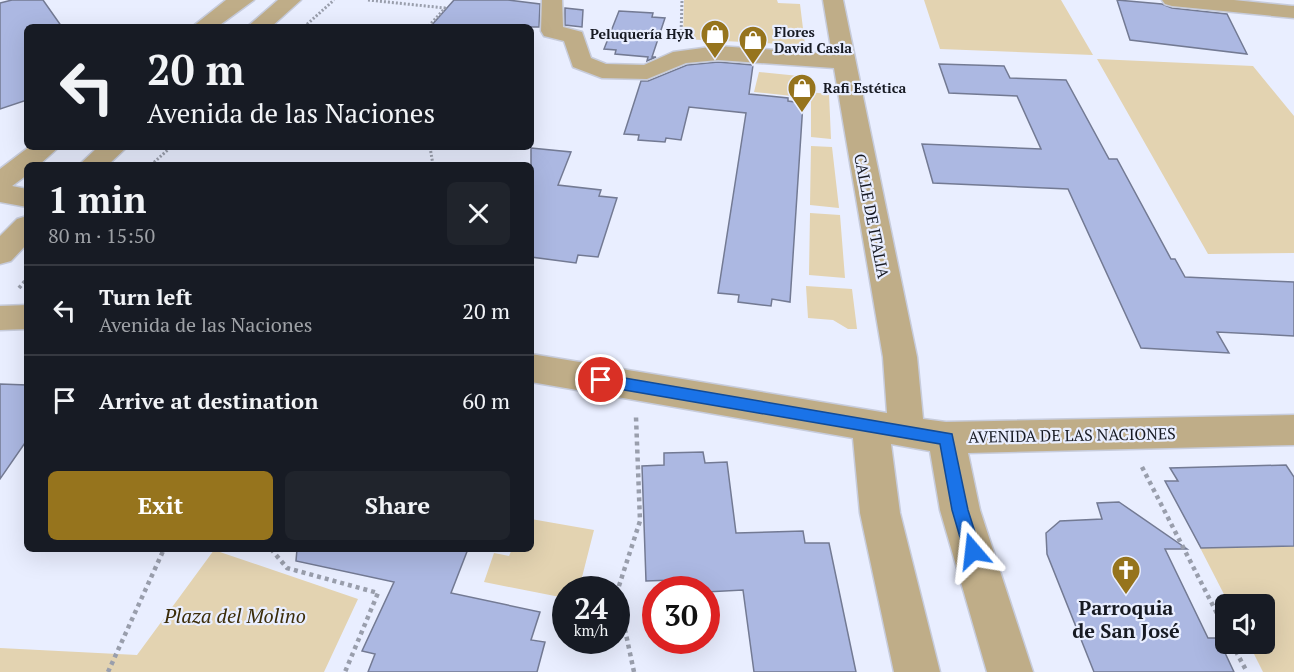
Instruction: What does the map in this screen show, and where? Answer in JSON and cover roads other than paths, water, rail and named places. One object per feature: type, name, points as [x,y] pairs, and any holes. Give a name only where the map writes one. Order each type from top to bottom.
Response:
[{"type":"street","points":[[207,24],[235,3],[244,0]]},
{"type":"street","points":[[552,0],[552,31],[574,37],[581,62],[602,70],[647,72],[681,57],[718,53],[843,62]]},
{"type":"street","name":"CALLE DE ITALIA","points":[[833,0],[900,357],[888,428],[880,513],[917,672]]},
{"type":"street","points":[[1172,0],[1290,9]]},
{"type":"street","points":[[261,24],[284,1]]},
{"type":"street","points":[[26,162],[42,150]]},
{"type":"street","points":[[96,162],[110,150]]},
{"type":"street","points":[[0,182],[24,164]]},
{"type":"street","points":[[0,193],[24,197]]},
{"type":"street","points":[[0,254],[24,229]]},
{"type":"street","points":[[0,318],[24,317]]},
{"type":"street","name":"AVENIDA DE LAS NACIONES","points":[[534,369],[946,438],[1294,430]]},
{"type":"street","points":[[946,438],[960,510],[1010,672]]},
{"type":"place","name":"Peluquería HyR","points":[[715,60]]},
{"type":"place","name":"Flores David Casla","points":[[753,66]]},
{"type":"place","name":"Rafi Estética","points":[[802,114]]},
{"type":"place","name":"Parroquia de San José","points":[[1126,596]]},
{"type":"park label","name":"Plaza del Molino","points":[[235,616]]}]
